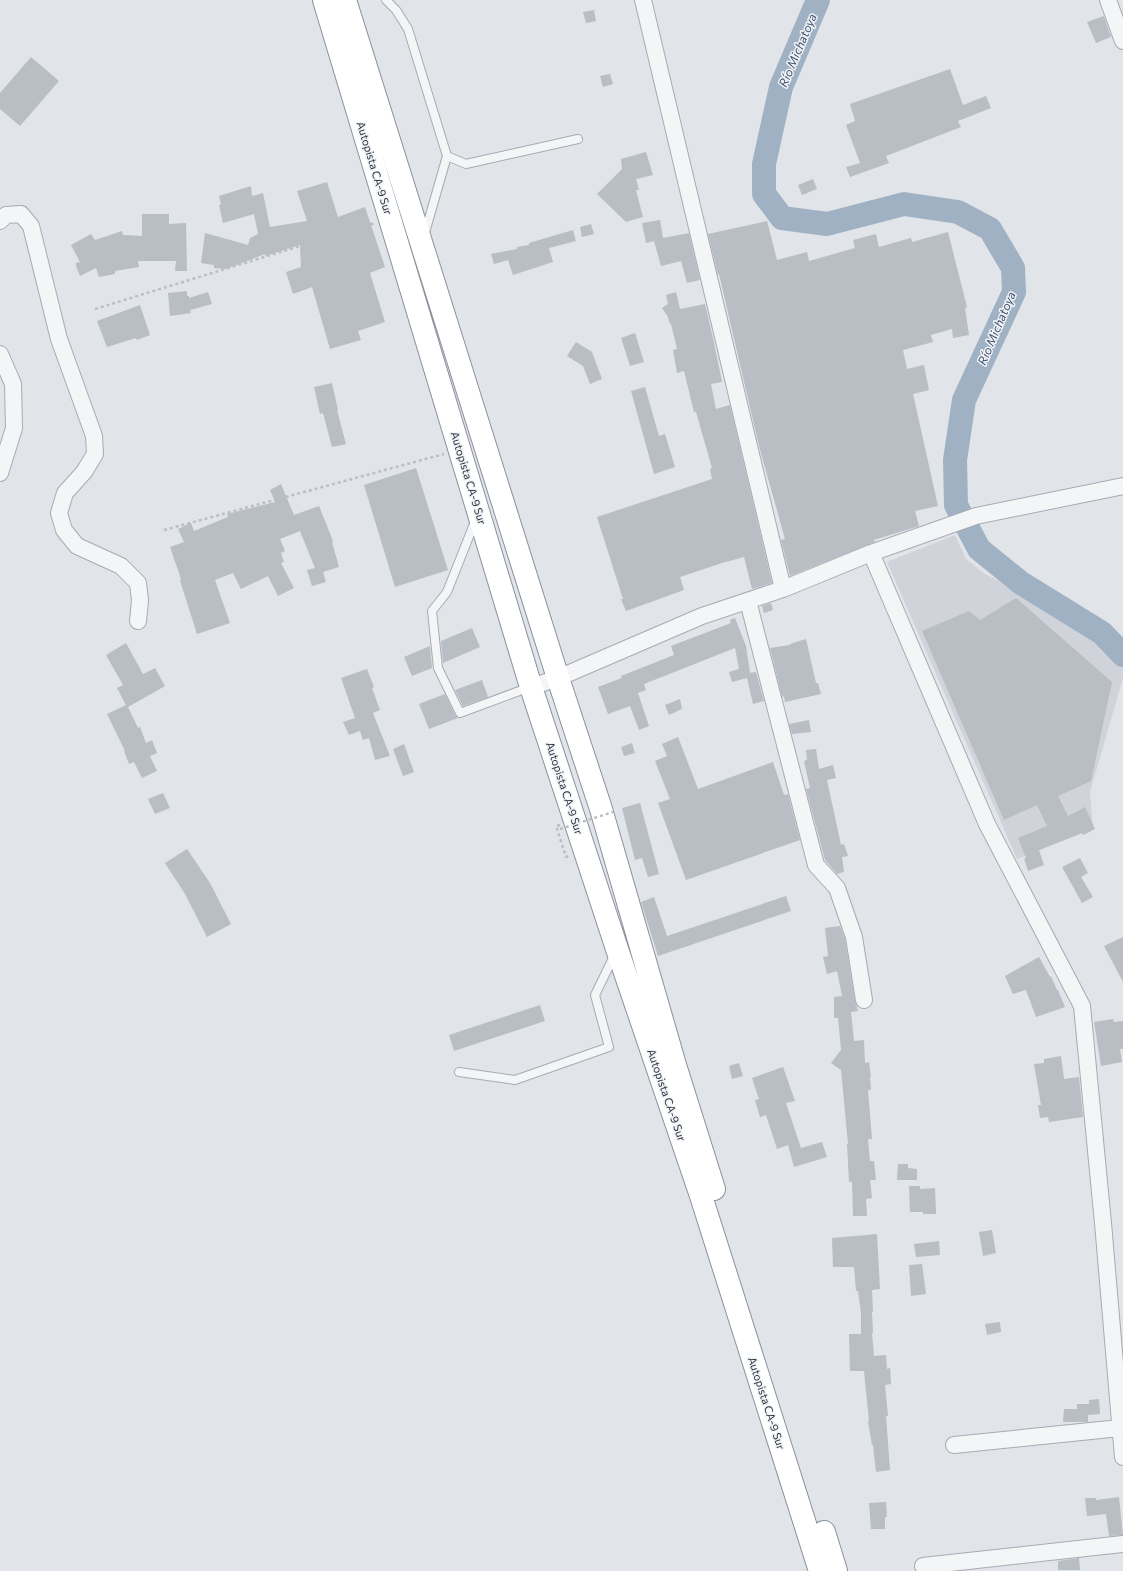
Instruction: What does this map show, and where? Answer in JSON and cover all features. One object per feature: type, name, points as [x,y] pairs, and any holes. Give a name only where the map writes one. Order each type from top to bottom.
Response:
[{"type":"highway","name":"Autopista CA-9 Sur","points":[[324,0],[531,687],[617,949],[702,1196],[820,1571]]},
{"type":"highway","name":"Autopista CA-9 Sur","points":[[345,0],[558,678],[601,808],[675,1065],[836,1571]]},
{"type":"street","points":[[643,0],[783,589]]},
{"type":"street","points":[[1108,0],[1123,41]]},
{"type":"street","points":[[0,221],[6,215],[21,214],[31,226],[59,338],[94,436],[95,454],[84,472],[65,493],[59,513],[64,530],[77,546],[121,566],[138,583],[140,600],[138,621]]},
{"type":"street","points":[[0,354],[13,384],[14,428],[0,473]]},
{"type":"street","points":[[531,687],[558,678],[702,616],[783,589],[871,554],[976,516],[1123,486]]},
{"type":"street","points":[[871,554],[987,824],[1082,1006],[1103,1222],[1123,1457]]},
{"type":"street","points":[[748,601],[816,865],[837,888],[854,937],[864,1000]]},
{"type":"street","points":[[954,1445],[1120,1428]]},
{"type":"street","points":[[923,1566],[1123,1544]]},
{"type":"lane","points":[[386,0],[396,10],[408,29],[447,156],[422,244]]},
{"type":"lane","points":[[447,156],[466,164],[578,139]]},
{"type":"lane","points":[[479,513],[446,592],[432,611],[438,668],[460,713],[531,687]]},
{"type":"lane","points":[[459,1072],[515,1080],[609,1047],[595,995],[617,949]]},
{"type":"path","points":[[95,309],[390,218]]},
{"type":"path","points":[[164,530],[460,449]]},
{"type":"path","points":[[560,829],[613,812]]},
{"type":"shaded area","points":[[955,535],[966,559],[985,574],[1070,617],[1123,651],[1123,678],[1090,792],[1093,829],[1017,859],[887,562]]},
{"type":"building","points":[[594,10],[596,21],[586,23],[583,12]]},
{"type":"building","points":[[1104,16],[1111,37],[1096,43],[1087,22]]},
{"type":"building","points":[[31,57],[59,81],[20,126],[0,109],[0,93]]},
{"type":"building","points":[[950,69],[963,105],[986,96],[991,108],[958,121],[961,127],[886,156],[889,163],[850,177],[846,167],[860,163],[846,125],[855,121],[850,104]]},
{"type":"building","points":[[610,74],[613,84],[603,87],[600,76]]},
{"type":"building","points":[[646,152],[653,175],[636,179],[639,190],[636,190],[643,217],[626,222],[597,194],[622,169],[621,159]]},
{"type":"building","points":[[813,179],[817,189],[802,195],[798,185]]},
{"type":"building","points":[[327,182],[338,217],[365,207],[385,267],[370,273],[385,322],[358,331],[361,340],[330,349],[312,287],[293,294],[286,272],[301,267],[300,245],[265,256],[265,254],[226,269],[214,268],[214,265],[201,263],[205,233],[248,245],[250,238],[258,234],[254,214],[223,223],[219,205],[221,205],[219,196],[251,186],[252,196],[263,193],[270,227],[307,221],[297,191]]},
{"type":"building","points":[[142,214],[169,214],[169,224],[186,223],[187,271],[175,271],[176,261],[138,261],[139,267],[115,271],[115,274],[99,277],[96,268],[80,276],[76,263],[80,262],[71,245],[91,234],[95,240],[122,231],[123,235],[142,236]]},
{"type":"building","points":[[660,220],[663,238],[689,233],[700,280],[687,283],[681,261],[661,266],[654,241],[646,243],[642,223]]},
{"type":"building","points":[[767,221],[777,260],[807,252],[809,261],[855,248],[853,240],[876,234],[879,247],[911,238],[912,242],[948,232],[967,307],[965,308],[969,335],[953,338],[952,329],[931,335],[933,342],[903,350],[907,369],[924,365],[929,390],[913,394],[938,506],[915,511],[919,526],[874,540],[875,542],[790,576],[781,540],[785,539],[759,446],[719,274],[718,275],[708,234]]},
{"type":"building","points":[[591,224],[594,234],[582,237],[580,227]]},
{"type":"building","points":[[573,230],[576,241],[549,248],[553,262],[513,275],[508,260],[494,264],[491,254],[517,249],[517,247],[529,245],[529,243]]},
{"type":"building","points":[[187,291],[187,296],[189,296],[189,298],[208,292],[212,304],[190,310],[191,313],[170,316],[168,293]]},
{"type":"building","points":[[676,292],[680,309],[705,304],[722,382],[711,384],[716,409],[730,405],[772,583],[752,589],[744,557],[680,577],[684,590],[626,611],[621,599],[623,599],[597,517],[712,479],[710,469],[712,468],[696,412],[694,412],[684,371],[677,373],[673,350],[677,349],[671,324],[662,308],[668,304],[666,295]]},
{"type":"building","points":[[140,305],[150,335],[137,340],[136,338],[107,347],[97,321]]},
{"type":"building","points":[[635,333],[644,362],[630,366],[621,338]]},
{"type":"building","points":[[576,342],[592,352],[602,379],[590,384],[583,366],[567,356]]},
{"type":"building","points":[[332,383],[346,444],[332,447],[323,413],[320,414],[314,387]]},
{"type":"building","points":[[645,387],[659,436],[665,434],[675,467],[654,474],[631,391]]},
{"type":"building","points":[[416,468],[448,570],[395,587],[364,485]]},
{"type":"building","points":[[281,484],[294,515],[319,506],[333,541],[339,567],[323,572],[326,582],[312,586],[307,570],[315,568],[300,531],[280,539],[285,551],[281,553],[284,562],[281,563],[294,588],[278,596],[268,576],[241,589],[233,573],[215,580],[230,623],[197,634],[170,547],[184,542],[178,529],[191,523],[194,531],[228,517],[227,514],[275,502],[270,490]]},
{"type":"building","points":[[1016,598],[1112,682],[1091,781],[1058,796],[1068,816],[1085,807],[1095,829],[1083,835],[1082,833],[1039,850],[1044,865],[1028,871],[1024,859],[1026,858],[1018,838],[1047,826],[1037,805],[1004,820],[922,631],[969,611],[980,620]]},
{"type":"building","points":[[771,603],[773,610],[764,613],[762,606]]},
{"type":"building","points":[[735,618],[746,646],[750,673],[756,672],[764,701],[753,704],[747,678],[732,682],[729,672],[739,669],[735,648],[644,684],[646,690],[638,693],[649,726],[639,730],[630,706],[608,714],[598,687],[622,678],[621,676],[674,655],[671,646],[731,623],[730,620]]},
{"type":"building","points":[[472,628],[480,647],[443,663],[441,641]]},
{"type":"building","points":[[806,639],[816,683],[818,683],[821,694],[785,702],[784,696],[782,697],[770,648],[790,645]]},
{"type":"building","points":[[126,643],[143,674],[155,668],[165,686],[128,707],[138,728],[140,727],[146,743],[152,740],[157,753],[150,756],[157,771],[142,778],[134,762],[129,764],[125,751],[107,714],[126,705],[117,688],[123,685],[106,655]]},
{"type":"building","points":[[430,646],[432,668],[412,676],[404,657]]},
{"type":"building","points":[[367,669],[374,687],[372,688],[380,710],[373,713],[390,756],[375,760],[369,738],[363,740],[360,731],[349,735],[343,722],[355,718],[341,678]]},
{"type":"building","points":[[482,680],[488,697],[463,706],[455,690]]},
{"type":"building","points":[[445,694],[455,715],[458,718],[429,729],[419,704]]},
{"type":"building","points":[[680,699],[682,709],[669,715],[665,705]]},
{"type":"building","points":[[809,720],[811,732],[792,734],[789,724]]},
{"type":"building","points":[[678,737],[698,789],[773,762],[784,795],[788,794],[800,840],[686,880],[658,803],[670,799],[655,761],[667,756],[662,744]]},
{"type":"building","points":[[632,743],[635,753],[624,756],[621,747]]},
{"type":"building","points":[[404,744],[414,772],[403,776],[393,749]]},
{"type":"building","points":[[816,749],[819,769],[833,765],[836,778],[827,780],[841,845],[844,844],[848,856],[842,857],[844,872],[837,874],[825,860],[806,789],[810,788],[804,761],[807,760],[806,750]]},
{"type":"building","points":[[163,793],[170,808],[155,814],[148,799]]},
{"type":"building","points":[[640,803],[659,874],[648,877],[642,858],[635,860],[622,808]]},
{"type":"building","points":[[187,849],[210,883],[231,924],[207,937],[185,894],[165,863]]},
{"type":"building","points":[[1080,858],[1088,873],[1081,877],[1093,897],[1082,903],[1062,867]]},
{"type":"building","points":[[786,896],[791,911],[658,956],[641,902],[654,897],[667,936]]},
{"type":"building","points":[[840,926],[845,939],[858,1011],[851,1012],[854,1041],[864,1040],[865,1063],[869,1062],[871,1077],[871,1090],[868,1090],[872,1139],[868,1139],[870,1161],[874,1161],[876,1180],[870,1180],[872,1198],[866,1199],[867,1216],[853,1216],[852,1182],[849,1182],[848,1144],[841,1070],[831,1063],[841,1050],[838,1018],[834,1018],[834,997],[842,996],[837,971],[827,974],[823,957],[828,956],[825,928]]},
{"type":"building","points":[[1123,937],[1123,982],[1104,946]]},
{"type":"building","points":[[1039,957],[1050,977],[1051,976],[1065,1007],[1036,1017],[1026,990],[1013,994],[1005,976]]},
{"type":"building","points":[[540,1005],[545,1021],[454,1051],[449,1035]]},
{"type":"building","points":[[1113,1019],[1114,1022],[1123,1021],[1123,1049],[1120,1049],[1122,1062],[1101,1066],[1094,1022]]},
{"type":"building","points":[[1061,1056],[1064,1079],[1079,1077],[1083,1117],[1049,1122],[1048,1117],[1040,1118],[1038,1105],[1041,1105],[1034,1064],[1044,1063],[1044,1059]]},
{"type":"building","points":[[739,1063],[743,1076],[732,1079],[729,1066]]},
{"type":"building","points":[[783,1067],[795,1101],[786,1103],[801,1148],[822,1142],[827,1157],[794,1167],[788,1145],[777,1149],[766,1115],[760,1117],[755,1100],[759,1099],[752,1078]]},
{"type":"building","points":[[898,1164],[908,1164],[908,1168],[917,1169],[917,1180],[897,1180]]},
{"type":"building","points":[[909,1186],[920,1186],[920,1189],[935,1188],[936,1214],[910,1212]]},
{"type":"building","points":[[992,1230],[996,1253],[983,1256],[979,1232]]},
{"type":"building","points":[[877,1234],[880,1289],[872,1290],[872,1333],[874,1356],[886,1355],[887,1369],[890,1368],[891,1384],[885,1385],[890,1470],[876,1472],[873,1445],[868,1421],[864,1371],[850,1371],[849,1334],[861,1334],[861,1313],[858,1291],[856,1291],[854,1267],[833,1267],[832,1238]]},
{"type":"building","points":[[939,1241],[940,1255],[916,1257],[914,1244]]},
{"type":"building","points":[[922,1264],[926,1294],[911,1296],[909,1265]]},
{"type":"building","points":[[1000,1322],[1001,1332],[987,1335],[985,1324]]},
{"type":"building","points":[[1099,1399],[1100,1414],[1088,1415],[1088,1422],[1063,1422],[1064,1409],[1077,1409],[1077,1404],[1089,1404],[1089,1400]]},
{"type":"building","points":[[1119,1497],[1123,1535],[1109,1536],[1106,1514],[1087,1516],[1085,1498],[1096,1498],[1096,1500]]},
{"type":"building","points":[[886,1502],[887,1517],[885,1517],[885,1529],[871,1529],[869,1503]]},
{"type":"building","points":[[1079,1558],[1080,1570],[1058,1570],[1058,1561]]},
{"type":"waterway","name":"Río Michatoya","points":[[818,0],[781,87],[764,164],[764,194],[782,218],[827,224],[904,204],[958,212],[990,229],[1013,268],[1014,292],[964,400],[955,460],[956,505],[979,549],[1021,583],[1102,633],[1123,655]]}]
